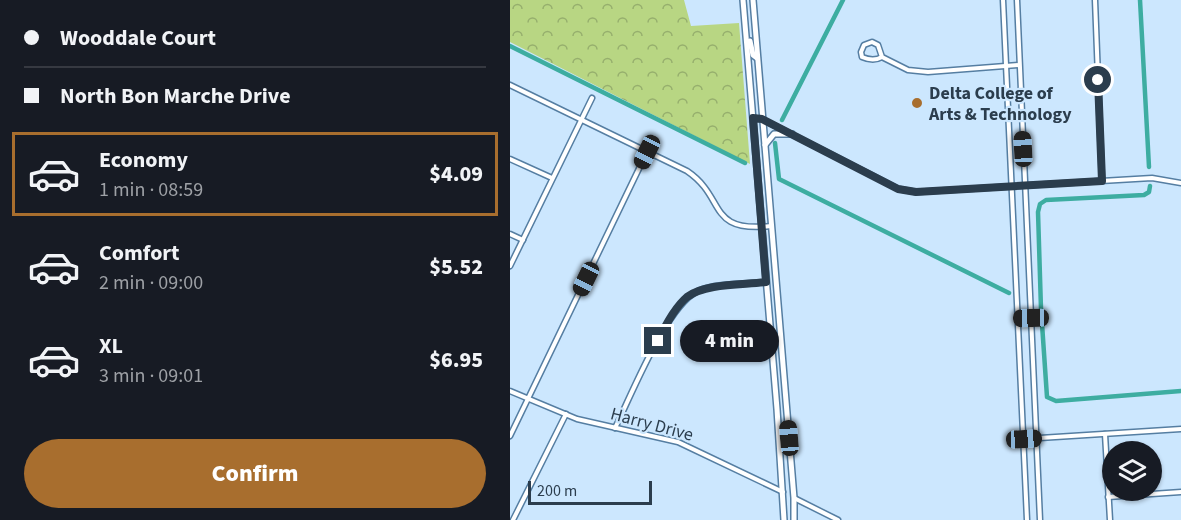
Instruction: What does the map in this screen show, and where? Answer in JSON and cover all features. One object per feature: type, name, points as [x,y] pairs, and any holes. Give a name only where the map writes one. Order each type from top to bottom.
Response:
[{"type":"main road","points":[[742,0],[765,260],[784,520]]},
{"type":"main road","points":[[753,0],[794,520]]},
{"type":"main road","points":[[743,11],[754,10]]},
{"type":"main road","points":[[745,32],[749,36],[753,55],[758,58]]},
{"type":"main road","points":[[765,145],[774,135],[792,135]]},
{"type":"main road","points":[[776,397],[785,396]]},
{"type":"main road","points":[[783,492],[794,498]]},
{"type":"street","points":[[1003,0],[1028,520]]},
{"type":"street","points":[[1017,0],[1040,520]]},
{"type":"street","points":[[1095,0],[1102,181]]},
{"type":"street","points":[[882,57],[877,60],[862,57],[864,45],[872,42],[878,45],[882,57],[908,70],[927,72],[1019,65]]},
{"type":"street","points":[[510,85],[697,177],[705,186],[718,211],[726,219],[752,228],[771,226]]},
{"type":"street","points":[[510,266],[592,98]]},
{"type":"street","points":[[753,118],[762,119],[898,189],[916,192],[1152,178],[1181,183]]},
{"type":"street","points":[[510,436],[647,152]]},
{"type":"street","points":[[510,159],[552,178]]},
{"type":"street","points":[[510,234],[523,240]]},
{"type":"street","points":[[765,260],[774,259]]},
{"type":"street","points":[[615,428],[672,315],[687,297],[700,290],[766,282]]},
{"type":"street","points":[[1018,318],[1031,318]]},
{"type":"street","name":"Harry Drive","points":[[510,391],[527,400],[566,414],[685,445],[783,492]]},
{"type":"street","points":[[513,520],[566,414]]},
{"type":"street","points":[[1024,439],[1181,429]]},
{"type":"street","points":[[1105,435],[1105,441]]},
{"type":"street","points":[[1162,493],[1181,492]]},
{"type":"street","points":[[794,498],[838,520]]},
{"type":"street","points":[[1108,501],[1110,520]]},
{"type":"green space","points":[[510,0],[684,0],[691,26],[739,23],[750,164],[510,42]]},
{"type":"waterway","points":[[782,120],[843,0]]},
{"type":"waterway","points":[[1140,0],[1149,167]]},
{"type":"waterway","points":[[510,46],[745,163]]},
{"type":"waterway","points":[[775,143],[779,179],[1009,293]]},
{"type":"waterway","points":[[1150,186],[1149,192],[1144,195],[1046,200],[1040,204],[1038,212],[1041,309],[1047,397],[1056,401],[1181,391]]},
{"type":"place","name":"Delta College of Arts & Technology","points":[[917,103]]},
{"type":"route","points":[[658,341],[672,315],[687,297],[700,290],[715,287],[766,282],[753,118],[762,119],[898,189],[931,192],[1102,181],[1098,80]]}]
